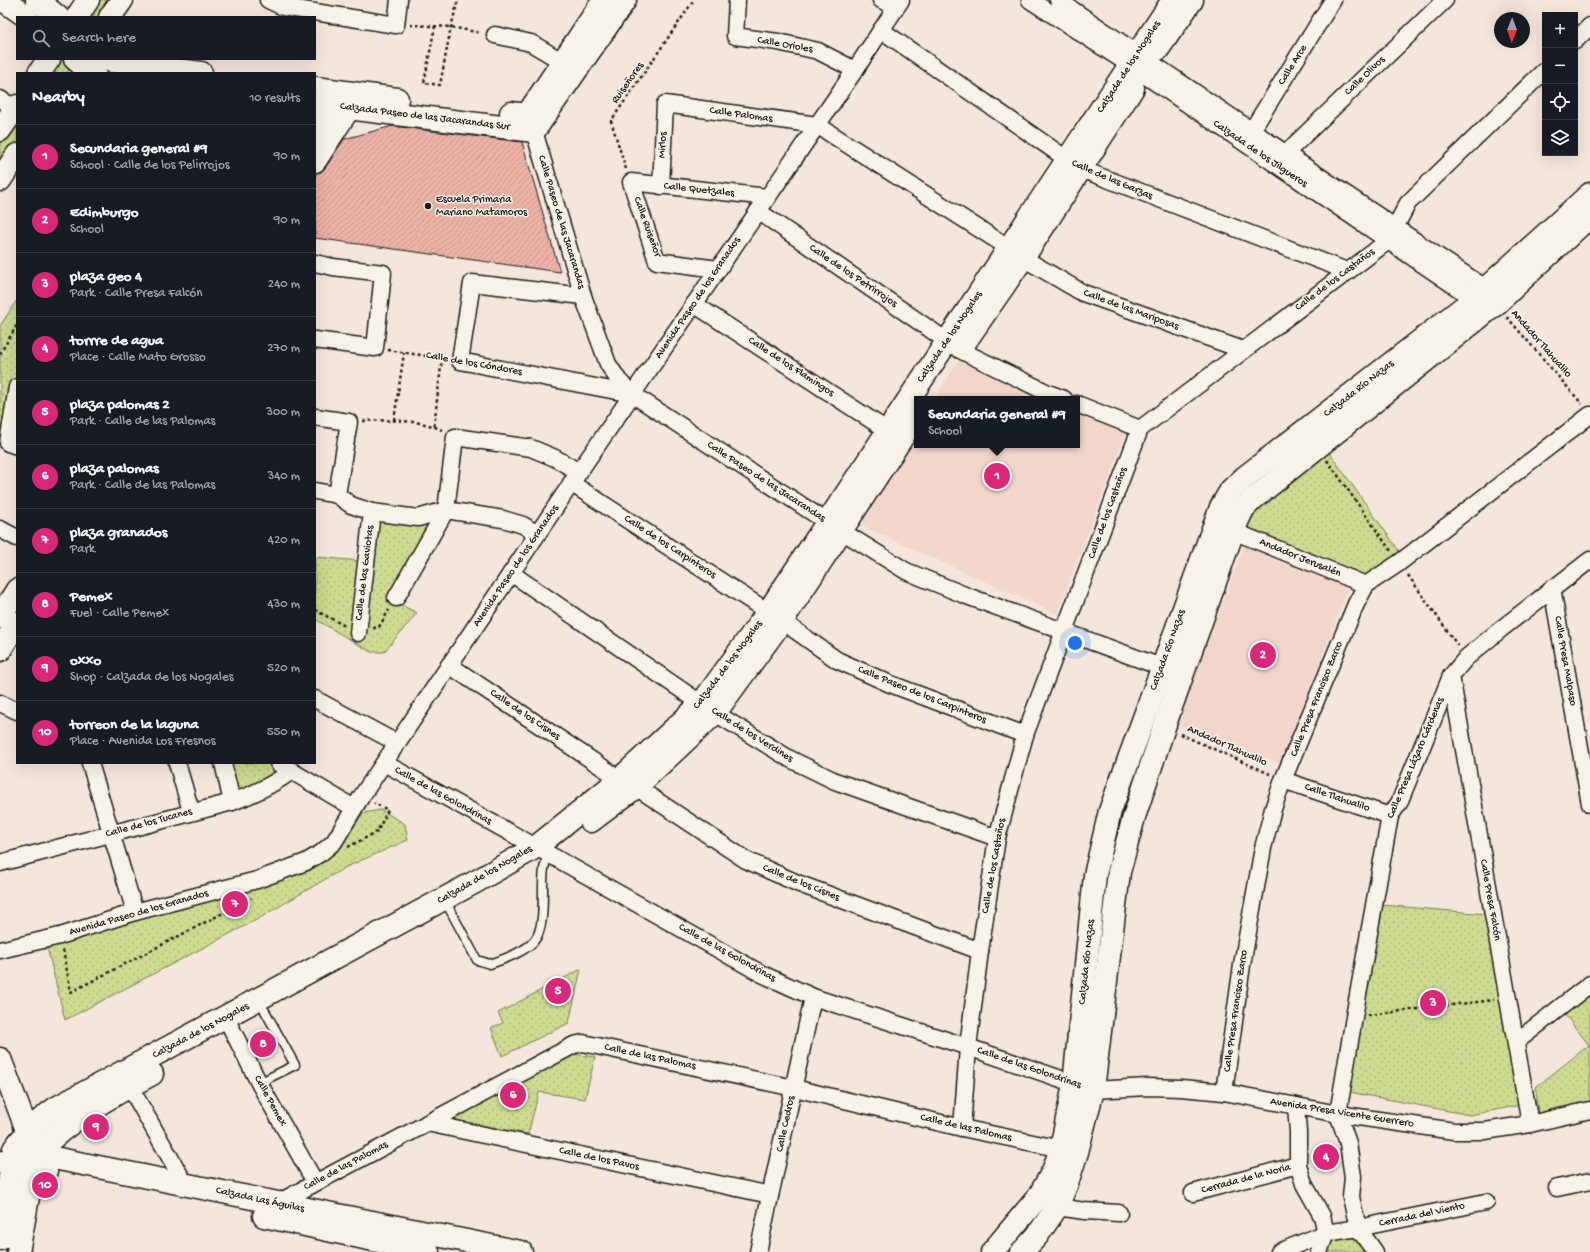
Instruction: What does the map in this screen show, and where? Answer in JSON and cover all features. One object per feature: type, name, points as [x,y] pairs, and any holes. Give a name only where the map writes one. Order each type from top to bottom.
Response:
[{"type":"street","points":[[3,0],[26,16]]},
{"type":"street","points":[[37,0],[57,16]]},
{"type":"street","points":[[78,16],[88,0]]},
{"type":"street","points":[[111,16],[122,0]]},
{"type":"street","points":[[268,0],[283,7],[396,25],[399,0]]},
{"type":"street","points":[[531,123],[563,62],[604,0]]},
{"type":"street","points":[[531,123],[626,0]]},
{"type":"street","name":"Calle Orioles","points":[[736,0],[735,36],[778,42],[818,51],[855,70]]},
{"type":"street","points":[[881,0],[898,4]]},
{"type":"street","name":"Calzada de los Jilgueros","points":[[1030,0],[1140,63],[1252,130],[1395,226],[1490,300]]},
{"type":"street","name":"Calzada de los Jilgueros","points":[[1058,0],[1140,63],[1388,241],[1490,300]]},
{"type":"street","name":"Calzada de los Nogales","points":[[915,396],[954,345],[1074,165],[1140,63],[1173,0]]},
{"type":"street","name":"Calzada de los Nogales","points":[[1140,63],[1192,0]]},
{"type":"street","name":"Calle Arce","points":[[1252,130],[1333,0]]},
{"type":"street","name":"Calle Olivos","points":[[1286,153],[1445,0]]},
{"type":"street","name":"Avenida Paseo de los Granados","points":[[0,950],[60,936],[135,912],[257,880],[306,862],[321,854],[334,842],[354,808],[511,572],[855,70],[898,4]]},
{"type":"street","points":[[1578,38],[1590,26]]},
{"type":"street","name":"Calle de las Garzas","points":[[880,30],[1074,165],[1347,271]]},
{"type":"street","points":[[495,36],[531,43],[563,62]]},
{"type":"street","points":[[40,72],[48,60]]},
{"type":"street","points":[[108,60],[194,72]]},
{"type":"street","name":"Calle de los Castaños","points":[[962,1128],[968,1047],[980,951],[997,838],[1025,735],[1065,632],[1140,428],[1388,241],[1408,203],[1542,73]]},
{"type":"street","name":"Calzada Paseo de las Jacarandas Sur","points":[[316,88],[339,100],[439,105],[531,123]]},
{"type":"street","points":[[316,129],[339,100]]},
{"type":"street","points":[[316,158],[339,100]]},
{"type":"street","points":[[0,130],[11,104]]},
{"type":"street","name":"Calle Palomas","points":[[665,104],[817,125]]},
{"type":"street","name":"Mirlos","points":[[662,186],[665,104]]},
{"type":"street","name":"Calle Paseo de las Jacarandas","points":[[531,123],[583,296],[608,364],[619,381],[632,394],[834,526],[906,571],[967,596],[1172,671]]},
{"type":"street","name":"Calle de las Mariposas","points":[[817,125],[1016,253],[1083,293],[1243,350]]},
{"type":"street","points":[[0,180],[16,156]]},
{"type":"street","name":"Calle Quetzales","points":[[631,182],[768,197]]},
{"type":"street","name":"Calle Ruiseñor","points":[[631,182],[657,261],[718,269]]},
{"type":"street","name":"Calzada Río Nazas","points":[[1022,1252],[1037,1236],[1057,1207],[1066,1186],[1069,1151],[1084,1087],[1119,872],[1134,817],[1164,727],[1172,671],[1221,507],[1231,490],[1252,472],[1490,300],[1590,194]]},
{"type":"street","name":"Calle de los Petrirrojos","points":[[758,211],[954,345],[1056,396]]},
{"type":"street","name":"Calzada Río Nazas","points":[[1084,1087],[1095,875],[1110,811],[1243,510],[1254,498],[1590,216]]},
{"type":"street","points":[[316,263],[333,267],[384,273],[374,348],[316,340]]},
{"type":"street","points":[[460,361],[472,283],[583,296]]},
{"type":"street","name":"Calle de los Flamingos","points":[[694,304],[888,431]]},
{"type":"street","name":"Calzada de los Nogales","points":[[928,396],[954,345]]},
{"type":"street","name":"Calle de los Cóndores","points":[[460,361],[632,394]]},
{"type":"street","name":"Calzada de los Nogales","points":[[834,526],[888,431],[914,397]]},
{"type":"street","points":[[13,445],[16,402]]},
{"type":"street","points":[[1080,405],[1140,428]]},
{"type":"street","name":"Calle Presa Francisco Zarco","points":[[1224,1092],[1242,965],[1263,848],[1273,809],[1283,780],[1356,604],[1366,585],[1399,563],[1588,411]]},
{"type":"street","points":[[316,417],[349,422],[337,495]]},
{"type":"street","name":"Calzada de los Nogales","points":[[11,1151],[39,1121],[56,1108],[126,1079],[229,1024],[542,850],[628,783],[708,708],[775,616],[834,526],[914,418]]},
{"type":"street","points":[[396,598],[446,510],[455,437]]},
{"type":"street","name":"Calle de los Carpinteros","points":[[455,437],[531,448],[555,458],[575,477],[775,616]]},
{"type":"street","points":[[316,491],[337,495],[351,505],[372,512],[418,518],[446,510],[503,519],[523,525],[538,534]]},
{"type":"street","name":"Calle de las Gaviotas","points":[[358,633],[372,512]]},
{"type":"street","points":[[0,529],[16,537]]},
{"type":"street","name":"Andador Jerusalén","points":[[1233,530],[1366,585]]},
{"type":"street","name":"Calle Presa Lázaro Cárdenas","points":[[1338,1114],[1390,816],[1399,802],[1450,676],[1466,658],[1552,588],[1590,560]]},
{"type":"street","name":"Calle de los Verdines","points":[[511,572],[708,708],[790,759],[835,781],[997,838]]},
{"type":"street","name":"Calle Presa Malpaso","points":[[1552,588],[1590,804]]},
{"type":"street","points":[[0,650],[7,618],[16,593]]},
{"type":"street","name":"Calle Paseo de los Carpinteros","points":[[775,616],[837,660],[888,683],[1025,735]]},
{"type":"street","name":"Calle de los Cisnes","points":[[450,665],[746,860],[798,883],[980,951]]},
{"type":"street","name":"Calle Presa Falcón","points":[[1450,676],[1530,1124]]},
{"type":"street","points":[[316,700],[397,743]]},
{"type":"street","points":[[0,703],[16,711]]},
{"type":"street","name":"Calle de las Golondrinas","points":[[384,763],[762,974],[813,997],[968,1047],[1084,1087]]},
{"type":"street","points":[[90,764],[135,912]]},
{"type":"street","points":[[177,764],[191,811]]},
{"type":"street","points":[[223,764],[232,802]]},
{"type":"street","points":[[285,767],[354,808]]},
{"type":"street","name":"Calle de los Tucanes","points":[[0,863],[111,832],[232,802],[273,784],[285,767]]},
{"type":"street","name":"Calle Tlahualilo","points":[[1283,780],[1390,816]]},
{"type":"street","name":"Calzada de los Nogales","points":[[229,1024],[265,1011],[347,958],[450,908],[479,885]]},
{"type":"street","points":[[1516,1042],[1590,984]]},
{"type":"street","name":"Calle Cedros","points":[[758,1252],[813,997]]},
{"type":"street","name":"Calle Pemex","points":[[229,1024],[259,1082],[315,1182]]},
{"type":"street","name":"Calle de las Palomas","points":[[256,1214],[574,1045],[583,1043],[794,1088],[962,1128],[1069,1151]]},
{"type":"street","points":[[0,1059],[11,1151],[0,1239]]},
{"type":"street","points":[[126,1079],[185,1184]]},
{"type":"street","name":"Calzada de los Nogales","points":[[35,1162],[51,1138],[126,1079]]},
{"type":"street","name":"Avenida Presa Vicente Guerrero","points":[[1084,1087],[1181,1088],[1224,1092],[1338,1114],[1454,1131],[1485,1131],[1530,1124],[1590,1110]]},
{"type":"street","points":[[0,1103],[11,1151]]},
{"type":"street","points":[[1296,1106],[1298,1165],[1304,1184],[1322,1216],[1326,1233],[1319,1252]]},
{"type":"street","points":[[1338,1114],[1348,1143],[1353,1177],[1351,1197],[1358,1228],[1375,1252]]},
{"type":"street","name":"Calle de los Pavos","points":[[428,1123],[770,1195]]},
{"type":"street","points":[[11,1151],[35,1162],[18,1252]]},
{"type":"street","name":"Calzada Las Águilas","points":[[11,1151],[35,1162],[256,1214],[428,1252]]},
{"type":"street","name":"Calzada Río Nazas","points":[[992,1252],[1040,1196],[1053,1171],[1069,1151]]},
{"type":"street","name":"Calzada Las Águilas","points":[[35,1162],[185,1184],[512,1251]]},
{"type":"street","name":"Cerrada de la Noria","points":[[1193,1193],[1298,1165]]},
{"type":"street","points":[[1557,1188],[1590,1181]]},
{"type":"street","name":"Cerrada del Viento","points":[[1279,1252],[1326,1233],[1486,1202]]},
{"type":"street","points":[[1057,1207],[1085,1211],[1119,1213]]},
{"type":"lane","points":[[450,908],[477,960],[490,964],[514,954],[532,944],[538,936],[544,892],[542,850]]},
{"type":"lane","points":[[259,1082],[294,1065],[265,1011]]},
{"type":"path","points":[[435,26],[424,83],[440,85],[458,0]]},
{"type":"path","name":"Ruiseñores","points":[[631,182],[611,121],[694,0]]},
{"type":"path","points":[[396,25],[435,26],[495,36]]},
{"type":"path","name":"Andador Tlahualilo","points":[[1490,300],[1588,411]]},
{"type":"path","points":[[0,354],[16,326]]},
{"type":"path","name":"Calle de los Cóndores","points":[[374,348],[460,361]]},
{"type":"path","points":[[394,420],[404,353]]},
{"type":"path","points":[[434,426],[442,358]]},
{"type":"path","points":[[349,422],[394,420],[434,426],[455,437]]},
{"type":"path","points":[[379,627],[396,598]]},
{"type":"path","name":"Andador Tlahualilo","points":[[1164,727],[1283,780]]},
{"type":"path","points":[[60,936],[71,992]]},
{"type":"path","points":[[1354,1017],[1507,999]]},
{"type":"shaded area","points":[[962,355],[1051,396],[936,396]]},
{"type":"shaded area","points":[[1080,409],[1127,430],[1057,614],[855,523],[914,431],[914,448],[1080,448]]},
{"type":"shaded area","points":[[1244,546],[1349,586],[1282,764],[1176,724]]},
{"type":"green space","points":[[95,0],[117,0],[107,16],[89,16]]},
{"type":"green space","points":[[52,60],[62,60],[71,67],[68,72],[45,72]]},
{"type":"green space","points":[[16,115],[16,148],[0,172],[0,139]]},
{"type":"green space","points":[[16,302],[16,454],[0,446],[0,326]]},
{"type":"green space","points":[[1326,448],[1402,555],[1366,582],[1239,529],[1250,507]]},
{"type":"green space","points":[[366,515],[436,521],[391,597],[401,605],[417,613],[384,652],[371,652],[316,620],[316,557],[361,561]]},
{"type":"green space","points":[[227,764],[276,764],[289,771],[234,798]]},
{"type":"green space","points":[[381,810],[405,824],[408,840],[346,867],[258,919],[65,1020],[46,943],[314,865],[336,853],[363,813]]},
{"type":"green space","points":[[1382,905],[1486,914],[1521,1105],[1470,1115],[1349,1092]]},
{"type":"green space","points":[[581,969],[569,1023],[502,1056],[491,1028],[503,1023],[498,1013]]},
{"type":"green space","points":[[1590,987],[1590,1105],[1538,1117],[1536,1087],[1589,1045],[1562,1011]]},
{"type":"green space","points":[[573,1054],[595,1057],[585,1099],[539,1092],[528,1134],[445,1118]]},
{"type":"green space","points":[[1358,1229],[1372,1252],[1319,1252],[1320,1237]]},
{"type":"building","name":"Escuela Primaria Mariano Matamoros","points":[[393,126],[522,142],[560,272],[316,238],[316,173],[321,172],[325,168],[344,139]]},
{"type":"building","points":[[1318,1150],[1334,1150],[1333,1164],[1318,1164]]},
{"type":"place","name":"Escuela Primaria Mariano Matamoros","points":[[428,206]]},
{"type":"place","name":"Secundaria general #9","points":[[997,476]]},
{"type":"place","name":"Edimburgo","points":[[1263,655]]},
{"type":"place","name":"plaza granados","points":[[235,904]]},
{"type":"place","name":"plaza palomas 2","points":[[558,991]]},
{"type":"place","name":"plaza geo 4","points":[[1433,1003]]},
{"type":"place","name":"Pemex","points":[[263,1044]]},
{"type":"place","name":"plaza palomas","points":[[513,1095]]},
{"type":"place","name":"oxxo","points":[[96,1127]]},
{"type":"place","name":"torrre de agua","points":[[1326,1157]]},
{"type":"place","name":"torreon de la laguna","points":[[45,1185]]}]
